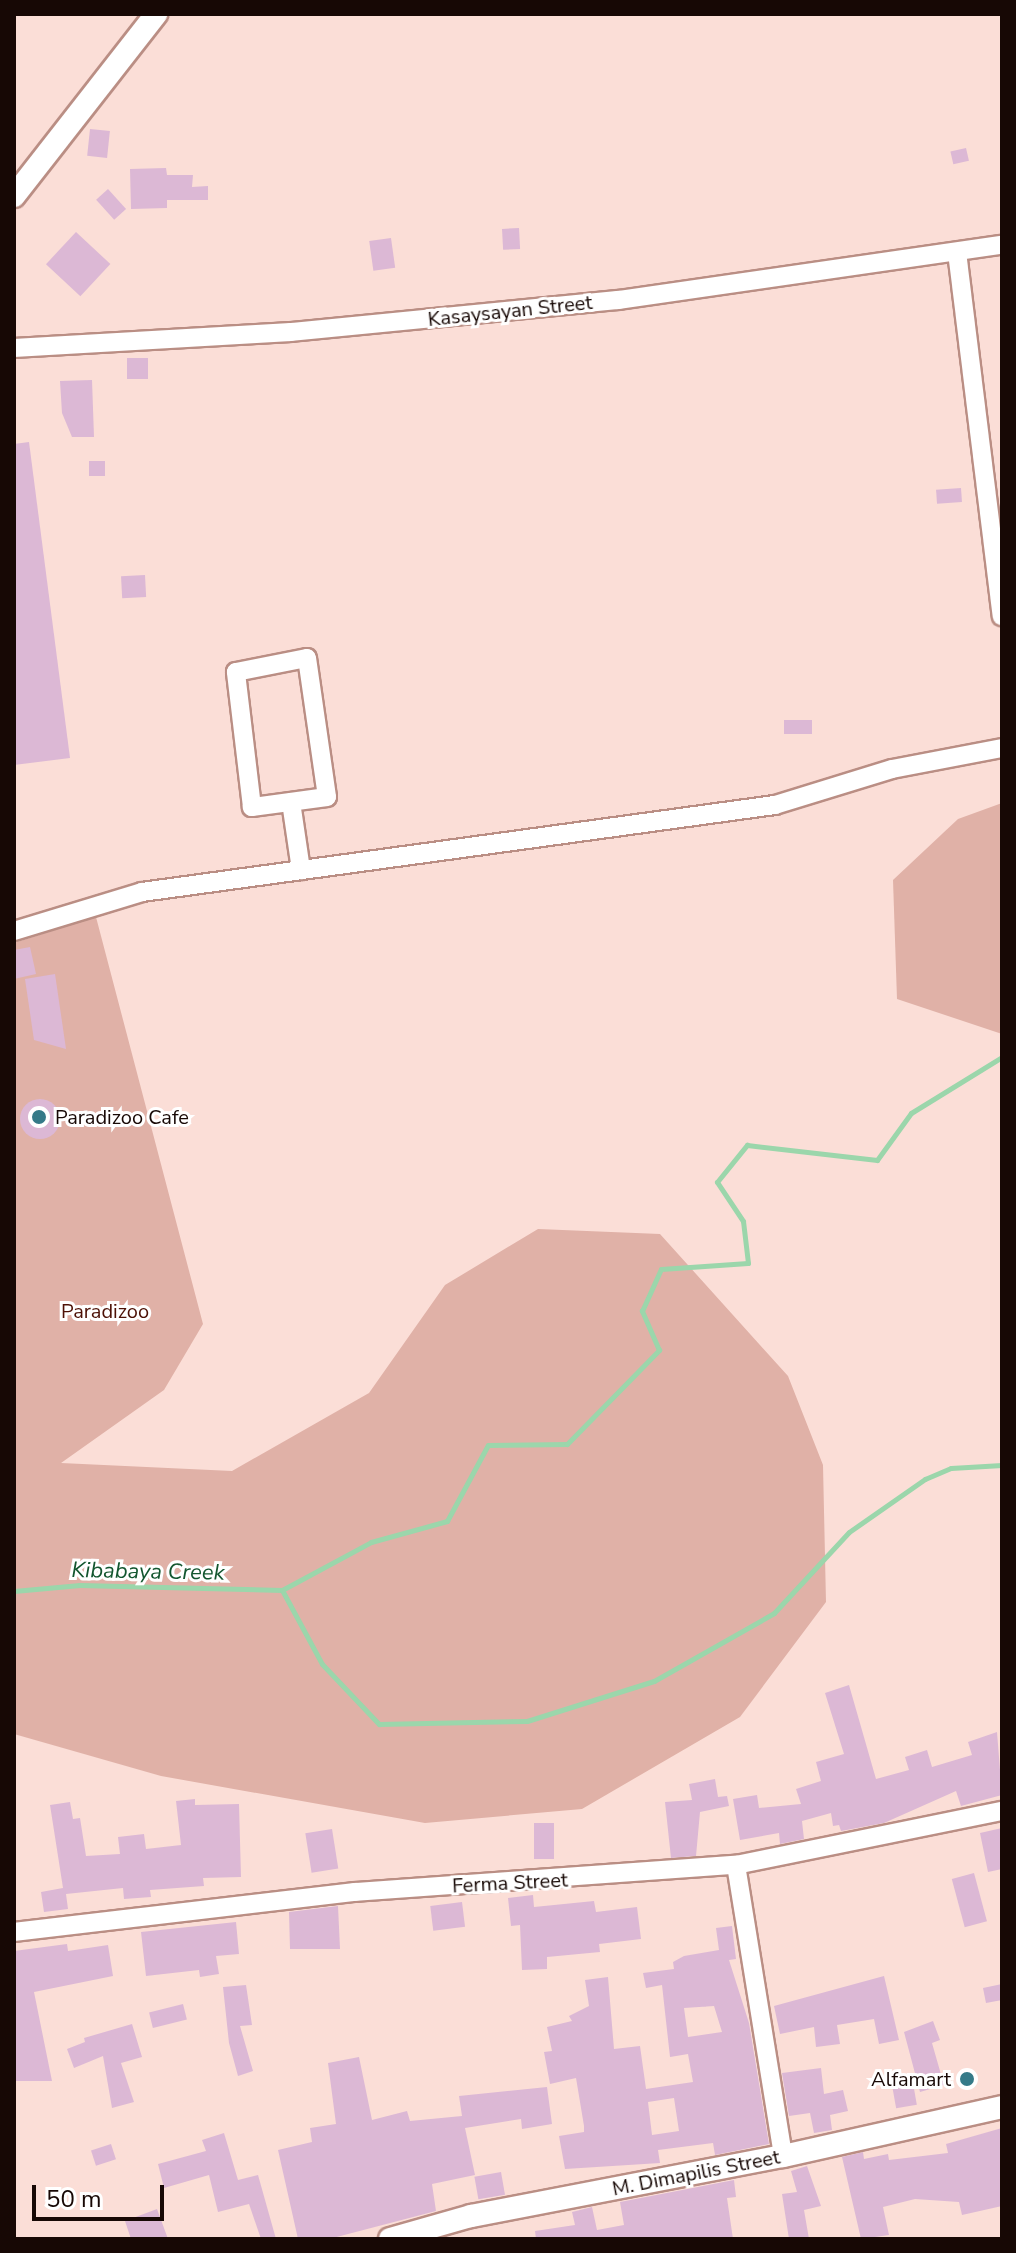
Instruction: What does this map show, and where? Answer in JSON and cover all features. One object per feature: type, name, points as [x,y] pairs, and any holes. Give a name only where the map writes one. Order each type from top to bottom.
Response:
[{"type":"main road","points":[[14,196],[156,14]]},
{"type":"main road","name":"M. Dimapilis Street","points":[[390,2239],[471,2216],[783,2156],[1002,2107]]},
{"type":"street","name":"Kasaysayan Street","points":[[14,348],[291,332],[603,302],[1002,245]]},
{"type":"street","points":[[957,252],[1002,616]]},
{"type":"street","points":[[307,658],[327,797],[291,802],[252,807],[236,672],[307,658]]},
{"type":"street","points":[[14,931],[142,892],[775,805],[892,769],[1002,748]]},
{"type":"street","points":[[291,802],[301,870]]},
{"type":"street","name":"Ferma Street","points":[[14,1932],[355,1892],[736,1865],[932,1821],[1002,1811]]},
{"type":"street","points":[[736,1865],[783,2156]]},
{"type":"green space","points":[[1002,803],[1002,1034],[897,999],[893,880],[958,819]]},
{"type":"green space","name":"Paradizoo","points":[[96,917],[203,1324],[164,1390],[61,1463],[232,1471],[369,1393],[445,1285],[538,1229],[660,1234],[788,1376],[823,1465],[826,1602],[740,1717],[582,1809],[425,1823],[161,1776],[14,1734],[14,943]]},
{"type":"building","points":[[90,129],[110,131],[107,158],[87,156]]},
{"type":"building","points":[[966,148],[969,161],[953,164],[950,152]]},
{"type":"building","points":[[166,168],[167,175],[193,175],[192,187],[208,186],[208,200],[167,200],[167,208],[131,209],[130,169]]},
{"type":"building","points":[[108,189],[126,209],[114,220],[96,200]]},
{"type":"building","points":[[519,228],[520,249],[503,250],[502,229]]},
{"type":"building","points":[[76,232],[110,264],[80,296],[46,264]]},
{"type":"building","points":[[391,238],[395,268],[373,271],[369,241]]},
{"type":"building","points":[[127,358],[148,358],[148,379],[127,379]]},
{"type":"building","points":[[92,380],[94,437],[72,437],[62,413],[60,381]]},
{"type":"building","points":[[29,442],[70,758],[14,765],[14,444]]},
{"type":"building","points":[[89,461],[105,461],[105,476],[89,476]]},
{"type":"building","points":[[961,488],[962,502],[937,504],[936,490]]},
{"type":"building","points":[[145,575],[146,597],[122,598],[121,576]]},
{"type":"building","points":[[784,720],[812,720],[812,734],[784,734]]},
{"type":"building","points":[[30,947],[36,974],[14,979],[14,950]]},
{"type":"building","points":[[55,974],[66,1049],[34,1040],[25,979]]},
{"type":"building","points":[[40,1099],[54,1105],[60,1119],[54,1133],[40,1139],[26,1133],[20,1119],[26,1105]]},
{"type":"building","points":[[849,1685],[876,1779],[909,1770],[905,1757],[927,1750],[932,1767],[972,1755],[968,1742],[997,1732],[1002,1795],[961,1806],[956,1791],[884,1823],[841,1831],[839,1825],[833,1826],[831,1813],[802,1821],[804,1839],[780,1844],[779,1833],[740,1840],[733,1799],[757,1795],[759,1808],[801,1804],[796,1789],[821,1781],[816,1762],[844,1754],[825,1693]]},
{"type":"building","points":[[715,1779],[718,1797],[727,1796],[729,1806],[700,1812],[696,1856],[671,1858],[665,1802],[692,1800],[689,1784]]},
{"type":"building","points":[[195,1799],[195,1805],[239,1804],[241,1877],[203,1878],[204,1886],[150,1890],[151,1897],[124,1899],[123,1888],[66,1894],[68,1909],[44,1912],[41,1892],[63,1888],[50,1805],[70,1802],[73,1819],[80,1818],[86,1856],[120,1854],[118,1837],[144,1834],[146,1849],[181,1845],[176,1801]]},
{"type":"building","points":[[534,1823],[554,1823],[554,1859],[534,1859]]},
{"type":"building","points":[[1002,1828],[1002,1869],[988,1872],[980,1833]]},
{"type":"building","points":[[332,1829],[338,1869],[312,1873],[305,1833]]},
{"type":"building","points":[[974,1873],[987,1921],[965,1927],[952,1879]]},
{"type":"building","points":[[533,1895],[534,1907],[594,1901],[596,1912],[637,1907],[641,1939],[599,1944],[600,1952],[547,1957],[547,1969],[522,1970],[520,1925],[511,1926],[508,1898]]},
{"type":"building","points":[[462,1902],[465,1927],[433,1931],[430,1906]]},
{"type":"building","points":[[338,1906],[340,1949],[290,1949],[289,1912]]},
{"type":"building","points":[[236,1922],[239,1954],[216,1956],[219,1974],[200,1977],[199,1970],[146,1976],[141,1932]]},
{"type":"building","points":[[732,1926],[736,1959],[729,1960],[749,2023],[769,2144],[715,2155],[713,2143],[658,2150],[660,2163],[565,2169],[559,2136],[584,2132],[584,2126],[576,2078],[550,2084],[544,2052],[552,2051],[547,2027],[572,2021],[569,2016],[589,2006],[585,1980],[608,1977],[614,2049],[640,2046],[646,2089],[693,2082],[688,2054],[670,2057],[662,1985],[646,1988],[643,1973],[674,1969],[673,1962],[684,1956],[719,1950],[716,1928]],"holes":[[[714,2006],[722,2032],[688,2037],[684,2008]],[[674,2098],[679,2131],[652,2135],[648,2102]]]},
{"type":"building","points":[[67,1944],[68,1951],[108,1945],[113,1976],[34,1992],[52,2081],[14,2081],[14,1951]]},
{"type":"building","points":[[884,1976],[899,2040],[879,2044],[874,2019],[837,2025],[840,2044],[816,2047],[814,2027],[780,2034],[774,2006]]},
{"type":"building","points":[[1002,1984],[1002,2000],[986,2003],[983,1988]]},
{"type":"building","points":[[246,1985],[252,2025],[240,2026],[253,2071],[238,2076],[229,2043],[223,1987]]},
{"type":"building","points":[[183,2004],[187,2020],[153,2028],[149,2012]]},
{"type":"building","points":[[933,2021],[940,2040],[932,2043],[944,2085],[920,2092],[904,2032]]},
{"type":"building","points":[[132,2024],[142,2057],[121,2063],[134,2102],[112,2108],[103,2056],[74,2068],[67,2049],[85,2042],[84,2038]]},
{"type":"building","points":[[359,2057],[372,2120],[407,2111],[410,2121],[462,2116],[459,2096],[547,2087],[552,2124],[522,2129],[521,2119],[465,2128],[475,2175],[432,2184],[436,2211],[329,2239],[298,2239],[278,2150],[312,2142],[310,2128],[336,2124],[328,2063]]},
{"type":"building","points":[[821,2068],[824,2094],[843,2090],[848,2111],[830,2115],[832,2130],[814,2133],[810,2113],[789,2116],[782,2073]]},
{"type":"building","points":[[913,2083],[917,2105],[896,2108],[892,2087]]},
{"type":"building","points":[[1002,2128],[1002,2206],[962,2215],[959,2202],[915,2199],[883,2207],[889,2235],[861,2239],[842,2157],[863,2152],[864,2159],[888,2154],[889,2160],[948,2153],[946,2144]]},
{"type":"building","points":[[224,2133],[238,2180],[258,2175],[276,2239],[261,2239],[249,2204],[218,2212],[209,2175],[164,2188],[158,2164],[206,2151],[202,2140]]},
{"type":"building","points":[[111,2144],[116,2159],[96,2166],[91,2150]]},
{"type":"building","points":[[807,2166],[821,2206],[804,2210],[809,2239],[789,2239],[782,2194],[797,2192],[791,2171]]},
{"type":"building","points":[[501,2172],[505,2195],[478,2199],[474,2177]]},
{"type":"building","points":[[734,2180],[736,2197],[727,2198],[733,2239],[536,2239],[535,2231],[575,2225],[572,2212],[592,2207],[597,2230],[624,2225],[620,2202]]},
{"type":"building","points":[[157,2209],[168,2239],[131,2239],[125,2221]]},
{"type":"waterway","name":"Kibabaya Creek","points":[[14,1591],[80,1585],[282,1590],[371,1542],[447,1521],[488,1445],[567,1444],[659,1350],[642,1311],[661,1269],[748,1263],[743,1221],[717,1182],[747,1145],[877,1160],[911,1113],[1002,1057]]},
{"type":"waterway","name":"Kibabaya Creek","points":[[282,1590],[322,1664],[379,1724],[527,1721],[654,1681],[774,1613],[849,1532],[925,1479],[951,1468],[1002,1465]]},
{"type":"place","name":"Paradizoo Cafe","points":[[39,1117]]},
{"type":"place","name":"Alfamart","points":[[967,2079]]}]
